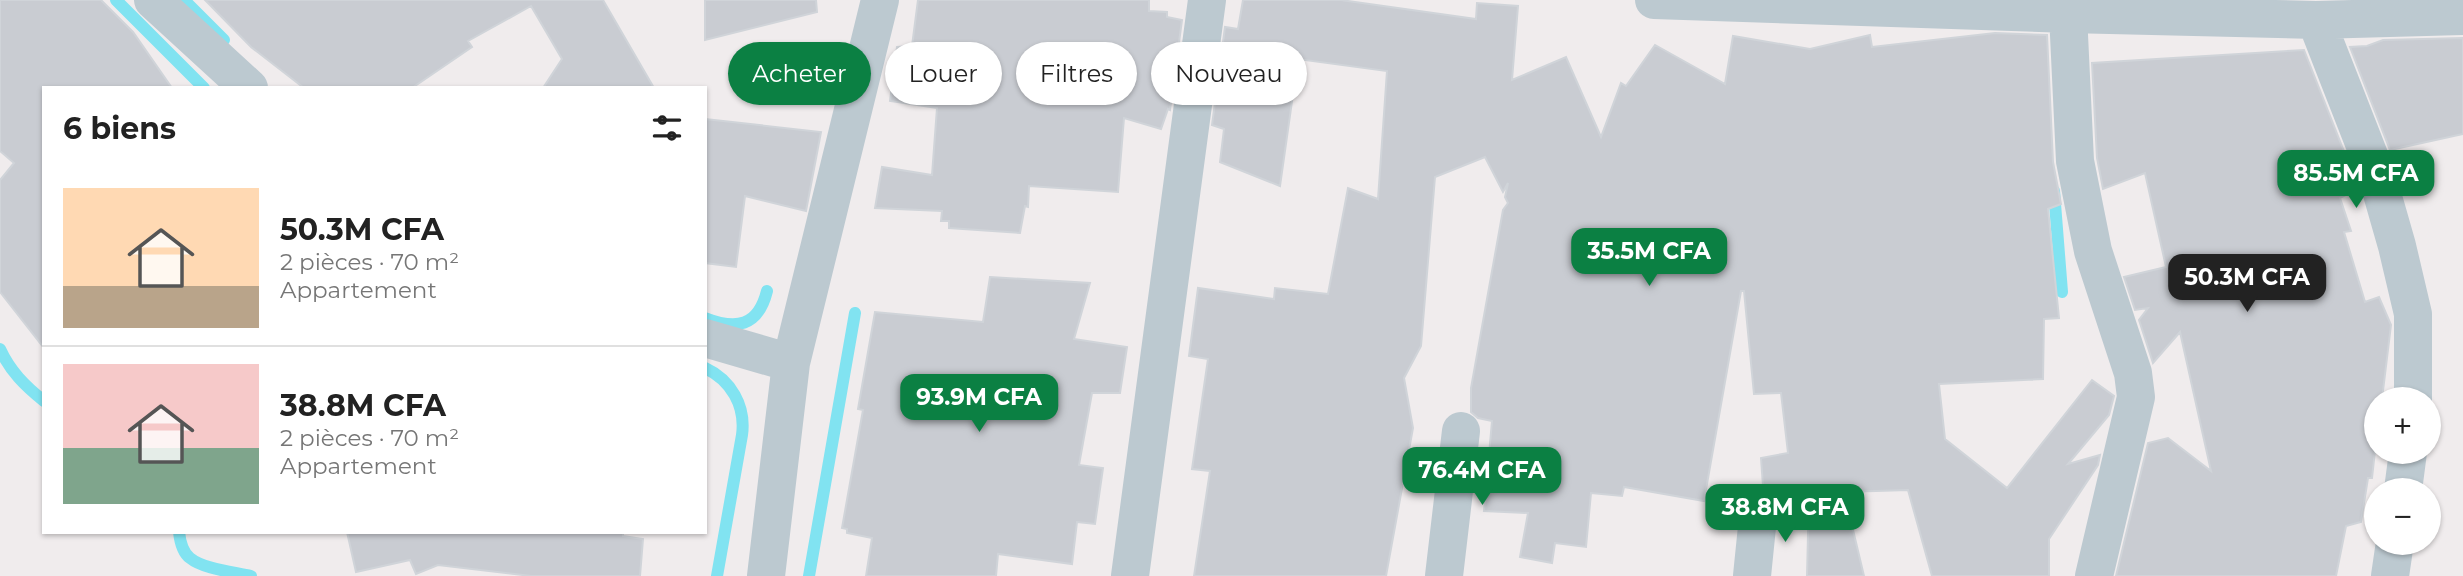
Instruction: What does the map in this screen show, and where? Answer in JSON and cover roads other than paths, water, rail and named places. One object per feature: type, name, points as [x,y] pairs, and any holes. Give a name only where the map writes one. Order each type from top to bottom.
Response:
[{"type":"street","points":[[153,0],[247,86]]},
{"type":"street","points":[[766,576],[791,363],[880,0]]},
{"type":"street","points":[[1130,576],[1207,0]]},
{"type":"street","points":[[1654,0],[2316,20],[2463,16]]},
{"type":"street","points":[[2068,14],[2075,162],[2094,251],[2133,373],[2136,397],[2094,576]]},
{"type":"street","points":[[2316,20],[2376,176],[2397,246],[2413,314],[2413,387]]},
{"type":"street","points":[[707,339],[791,363]]},
{"type":"street","points":[[1444,576],[1461,431]]},
{"type":"street","points":[[1752,576],[1759,507]]},
{"type":"street","points":[[2390,576],[2393,555]]},
{"type":"waterway","points":[[116,0],[202,86]]},
{"type":"waterway","points":[[184,0],[224,40]]},
{"type":"waterway","points":[[2054,191],[2062,292]]},
{"type":"waterway","points":[[707,319],[726,324],[752,319],[763,303],[767,291]]},
{"type":"waterway","points":[[809,576],[855,313]]},
{"type":"waterway","points":[[0,349],[19,378],[42,399]]},
{"type":"waterway","points":[[707,369],[722,379],[735,395],[743,424],[717,576]]},
{"type":"waterway","points":[[179,534],[183,550],[196,562],[251,576]]}]
